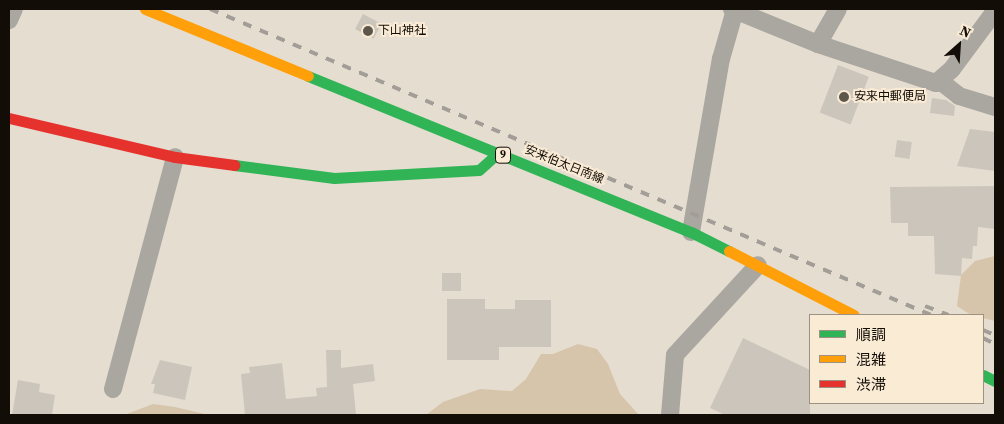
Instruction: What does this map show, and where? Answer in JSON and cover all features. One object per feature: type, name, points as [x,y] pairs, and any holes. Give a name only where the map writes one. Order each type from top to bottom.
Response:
[{"type":"main road","name":"安来伯太日南線","points":[[146,9],[691,232],[852,314]]},
{"type":"main road","name":"9","points":[[9,118],[175,156],[334,178],[479,170],[498,153]]},
{"type":"street","points":[[9,20],[14,9]]},
{"type":"street","points":[[818,44],[838,9]]},
{"type":"street","points":[[691,232],[720,58],[734,10],[818,44],[926,82],[940,82],[959,96],[995,107]]},
{"type":"street","points":[[940,82],[995,11]]},
{"type":"street","points":[[113,389],[175,156]]},
{"type":"street","points":[[670,415],[675,355],[758,265]]},
{"type":"shaded area","points":[[995,256],[995,321],[984,318],[984,314],[969,314],[957,306],[961,275],[975,261]]},
{"type":"shaded area","points":[[578,344],[597,349],[608,364],[620,394],[639,415],[426,415],[443,402],[480,389],[512,391],[526,379],[541,354],[553,354]]},
{"type":"shaded area","points":[[153,404],[175,407],[209,415],[124,415]]},
{"type":"building","name":"下山神社","points":[[363,14],[382,24],[374,39],[355,29]]},
{"type":"building","points":[[838,65],[869,77],[851,124],[820,113]]},
{"type":"building","points":[[932,98],[946,100],[955,106],[954,116],[930,113]]},
{"type":"building","points":[[970,129],[995,132],[995,171],[957,166]]},
{"type":"building","points":[[897,140],[912,142],[909,159],[895,157]]},
{"type":"building","points":[[995,186],[995,229],[978,227],[977,246],[973,246],[972,259],[962,258],[961,276],[935,274],[934,236],[908,236],[908,223],[891,223],[890,187]]},
{"type":"building","points":[[442,273],[461,273],[461,291],[442,291]]},
{"type":"building","points":[[447,299],[485,299],[485,309],[515,309],[515,300],[551,300],[551,347],[499,347],[499,360],[447,360]]},
{"type":"building","points":[[743,338],[809,370],[810,415],[725,415],[710,408]]},
{"type":"building","points":[[326,350],[341,350],[341,368],[373,364],[375,381],[353,384],[356,415],[245,415],[241,374],[250,373],[249,367],[282,363],[286,399],[317,396],[316,388],[327,387]]},
{"type":"building","points":[[160,360],[192,367],[185,400],[153,393],[155,384],[151,384]]},
{"type":"building","points":[[18,380],[40,384],[39,392],[55,395],[52,415],[12,415]]},
{"type":"railway","points":[[210,9],[929,314]]},
{"type":"railway","points":[[925,306],[945,314]]},
{"type":"railway","points":[[984,330],[995,335]]},
{"type":"railway","points":[[984,338],[995,344]]},
{"type":"traffic: fast","points":[[308,76],[691,232],[729,251]]},
{"type":"traffic: fast","points":[[234,165],[334,178],[479,170],[498,153]]},
{"type":"traffic: fast","points":[[984,376],[995,381]]},
{"type":"traffic: slow","points":[[145,9],[308,76]]},
{"type":"traffic: slow","points":[[729,251],[852,314]]},
{"type":"traffic: jam","points":[[9,118],[175,157],[234,165]]},
{"type":"place","name":"下山神社","points":[[368,31]]},
{"type":"place","name":"安来中郵便局","points":[[844,97]]}]
